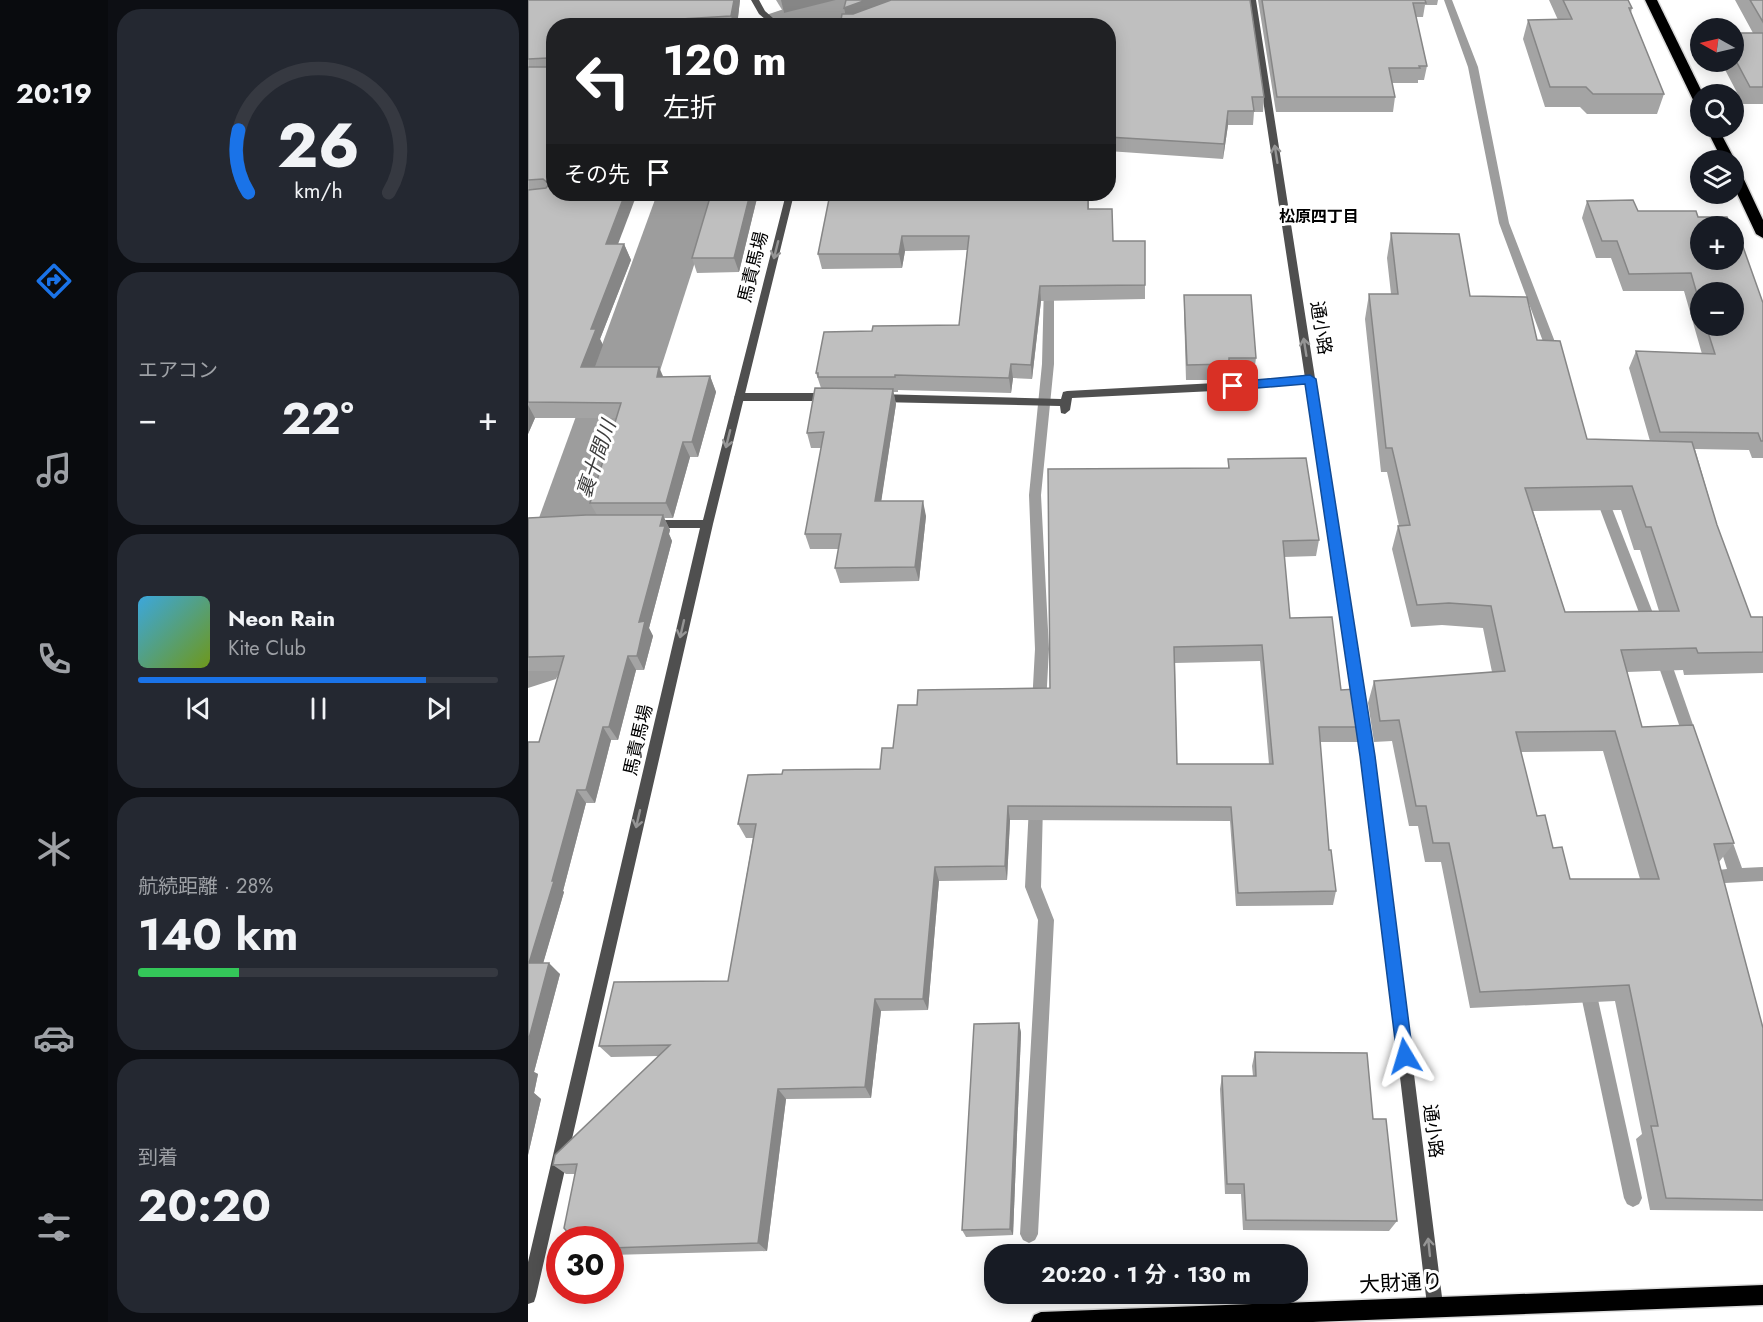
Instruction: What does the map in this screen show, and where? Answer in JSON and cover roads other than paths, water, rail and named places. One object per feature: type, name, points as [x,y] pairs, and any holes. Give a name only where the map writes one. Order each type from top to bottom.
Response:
[{"type":"highway","points":[[1651,0],[1691,84]]},
{"type":"highway","points":[[1744,194],[1763,234]]},
{"type":"main road","name":"大財通り","points":[[1041,1322],[1326,1317],[1435,1305],[1763,1295]]},
{"type":"street","points":[[755,0],[769,18]]},
{"type":"street","name":"通小路","points":[[1252,0],[1368,756],[1435,1305]]},
{"type":"street","name":"馬責馬場","points":[[528,1296],[707,524],[788,201]]},
{"type":"street","points":[[869,398],[1029,402],[1066,407],[1067,394],[1233,386],[1310,379]]},
{"type":"street","points":[[739,397],[845,397]]},
{"type":"street","points":[[641,524],[707,524]]},
{"type":"waterway","name":"裏十間川","points":[[808,18],[861,0]]},
{"type":"waterway","points":[[1448,0],[1473,67],[1504,223],[1554,355]]},
{"type":"waterway","name":"裏十間川","points":[[528,656],[685,201]]},
{"type":"waterway","points":[[1039,704],[1042,649],[1035,495],[1048,364],[1049,283]]},
{"type":"waterway","points":[[1600,493],[1651,626]]},
{"type":"waterway","points":[[1661,653],[1692,742]]},
{"type":"waterway","points":[[1029,1234],[1046,920],[1033,887],[1036,805]]},
{"type":"waterway","points":[[1723,834],[1737,875]]},
{"type":"waterway","points":[[1706,877],[1763,874]]},
{"type":"waterway","points":[[1587,986],[1633,1198]]},
{"type":"district","name":"松原四丁目","points":[[1319,216]]}]
